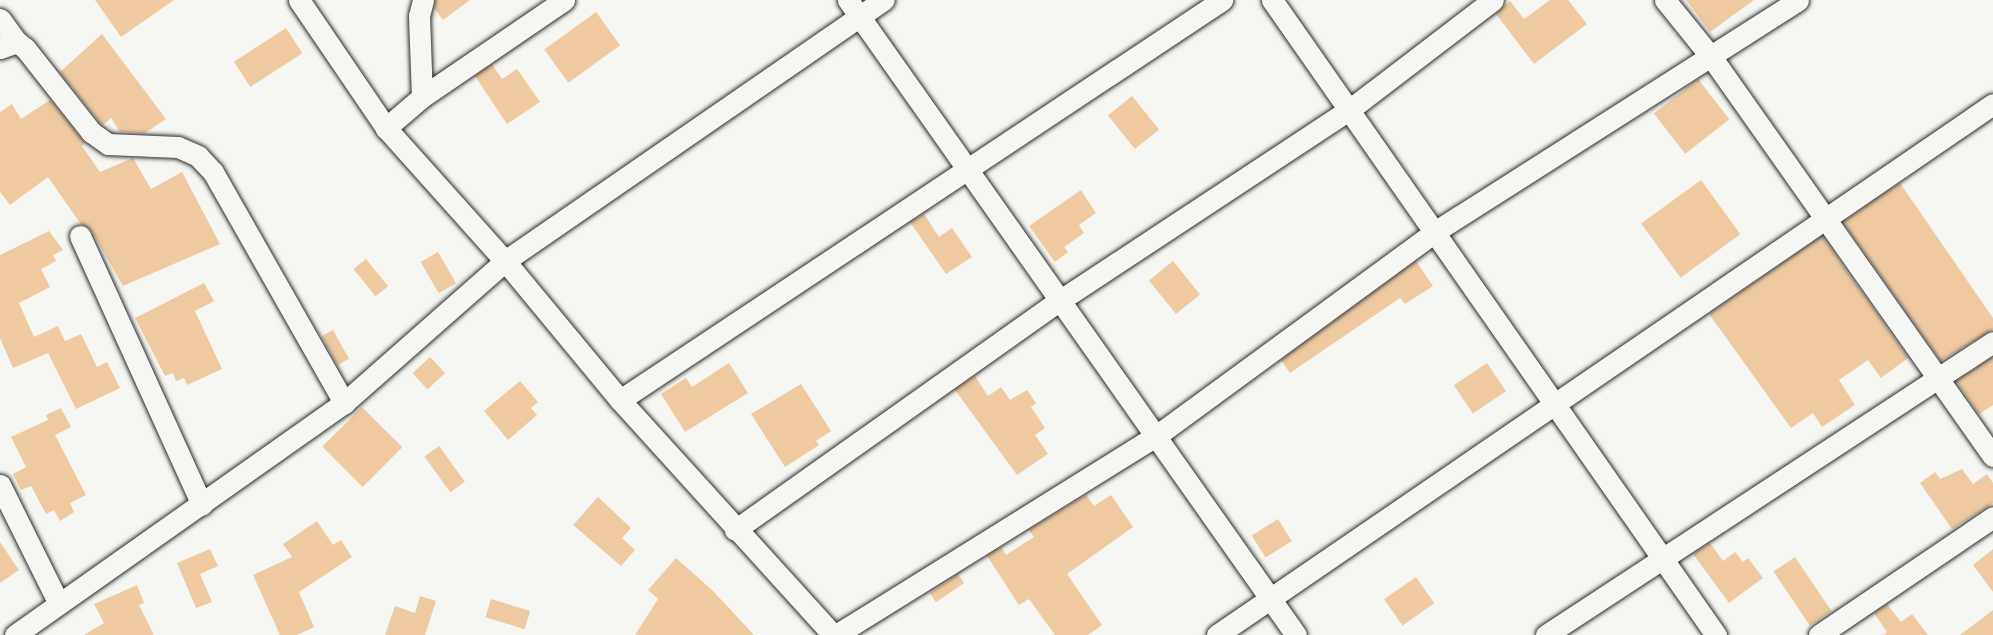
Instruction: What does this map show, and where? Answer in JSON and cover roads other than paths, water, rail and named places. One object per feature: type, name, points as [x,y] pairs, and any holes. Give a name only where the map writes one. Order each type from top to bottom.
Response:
[{"type":"street","points":[[299,0],[386,128],[506,261],[620,400],[735,530],[835,635],[1156,436],[1436,231],[1712,58],[1798,0]]},
{"type":"street","points":[[422,98],[419,16],[423,0]]},
{"type":"street","points":[[386,128],[422,98],[564,0]]},
{"type":"street","points":[[19,634],[58,602],[202,505],[344,403],[506,261],[854,8],[884,0]]},
{"type":"street","points":[[620,400],[1221,0]]},
{"type":"street","points":[[1272,0],[1436,231],[1716,635]]},
{"type":"street","points":[[735,530],[1059,301],[1349,110],[1493,0]]},
{"type":"street","points":[[1665,0],[1712,58],[1993,456]]},
{"type":"street","points":[[854,8],[1296,635]]},
{"type":"street","points":[[0,20],[8,45],[91,132],[108,144],[178,147],[206,164],[344,403]]},
{"type":"street","points":[[1217,635],[1993,104]]},
{"type":"street","points":[[80,236],[202,505]]},
{"type":"street","points":[[1546,635],[1993,342]]},
{"type":"street","points":[[0,485],[58,602]]},
{"type":"street","points":[[1819,635],[1993,517]]}]
